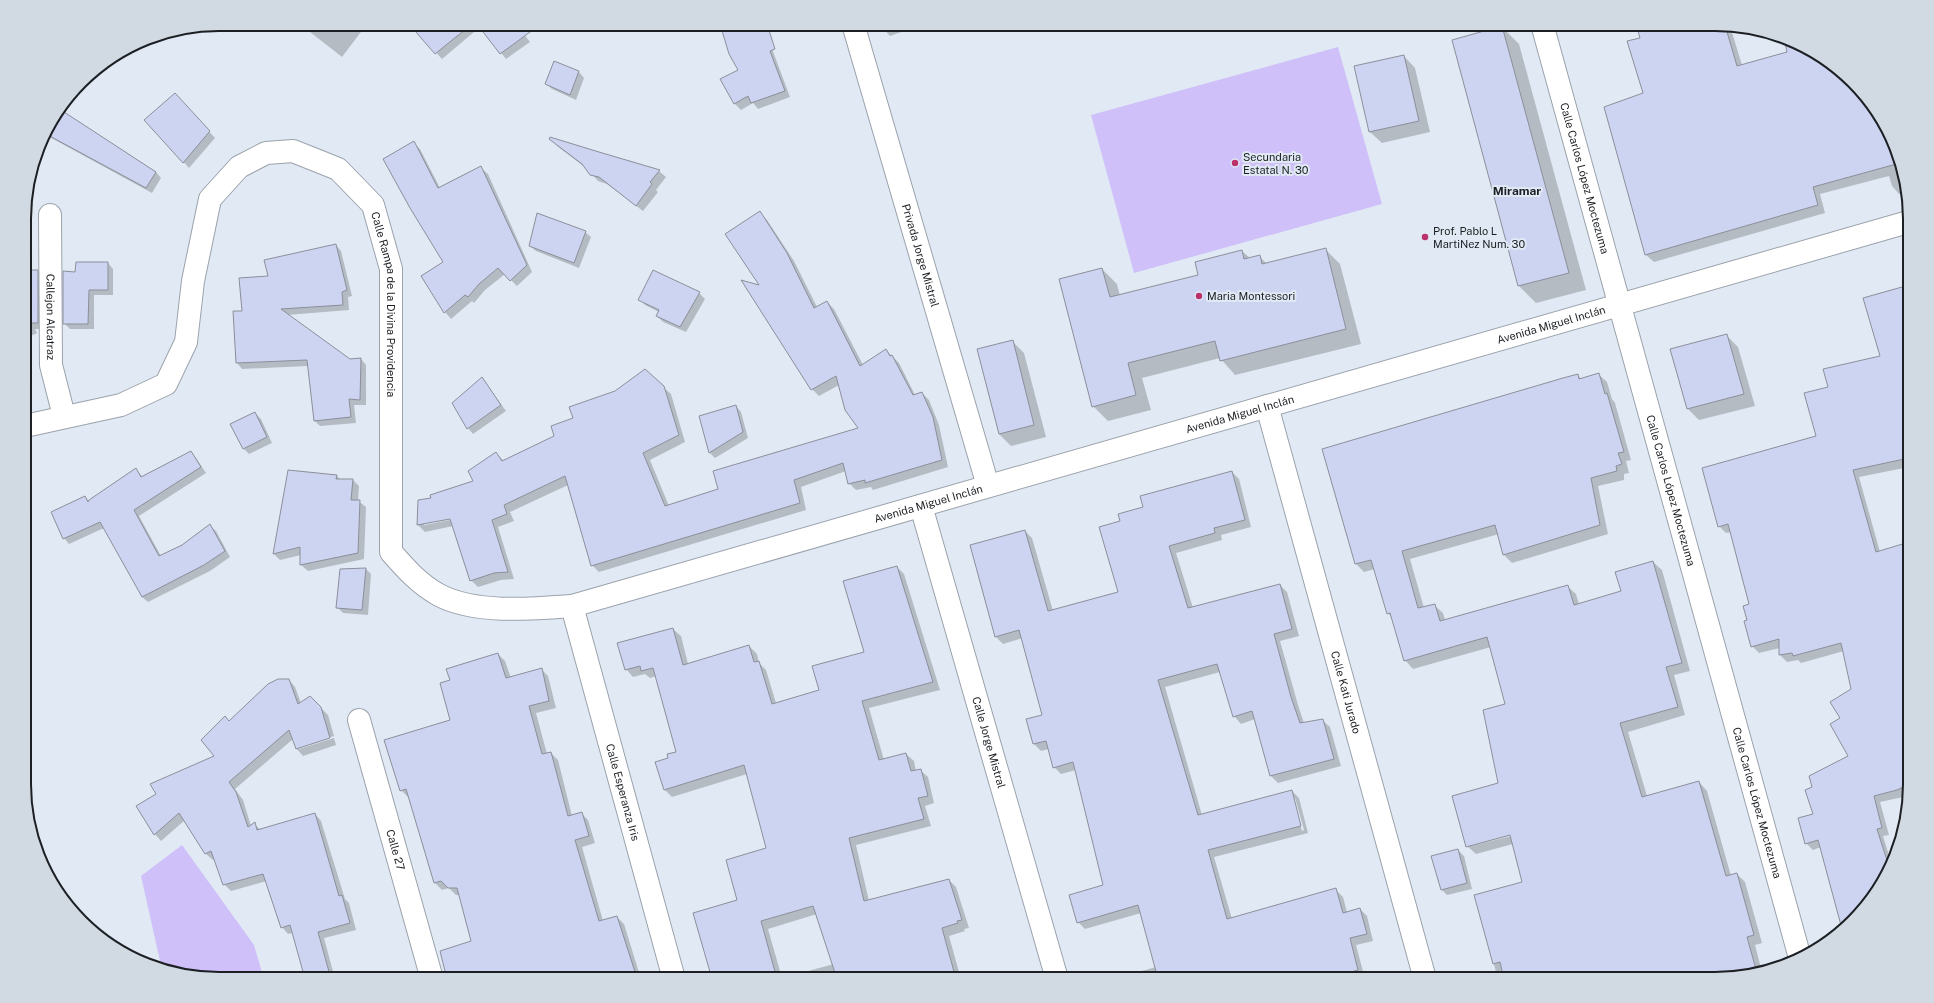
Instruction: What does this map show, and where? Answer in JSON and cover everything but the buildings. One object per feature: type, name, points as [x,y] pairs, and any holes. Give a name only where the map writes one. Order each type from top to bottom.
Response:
[{"type":"street","name":"Privada Jorge Mistral","points":[[855,31],[988,486]]},
{"type":"street","name":"Calle Carlos López Moctezuma","points":[[1544,31],[1799,953]]},
{"type":"street","name":"Calle Rampa de la Divina Providencia","points":[[31,424],[64,416],[121,405],[166,384],[186,342],[193,281],[210,199],[239,167],[266,153],[293,151],[338,169],[373,205],[391,269],[391,552],[410,574],[439,595],[468,604],[514,610],[572,606]]},
{"type":"street","name":"Callejon Alcatraz","points":[[50,215],[51,365],[64,416]]},
{"type":"street","name":"Avenida Miguel Inclán","points":[[572,606],[1903,223]]},
{"type":"street","name":"Calle Kati Jurado","points":[[1267,406],[1423,972]]},
{"type":"street","name":"Calle Jorge Mistral","points":[[921,506],[1055,972]]},
{"type":"street","name":"Calle Esperanza Iris","points":[[572,606],[672,972]]},
{"type":"street","name":"Calle 27","points":[[358,720],[430,972]]},
{"type":"shaded area","points":[[1338,47],[1382,204],[1134,273],[1091,115]]},
{"type":"shaded area","points":[[182,845],[254,945],[262,972],[207,972],[170,966],[160,962],[141,876]]},
{"type":"place","name":"Secundaria Estatal N. 30","points":[[1235,163]]},
{"type":"place","name":"Prof. Pablo L MartiNez Num. 30","points":[[1425,237]]},
{"type":"place","name":"Maria Montessori","points":[[1199,296]]},
{"type":"district","name":"Miramar","points":[[1517,191]]}]
